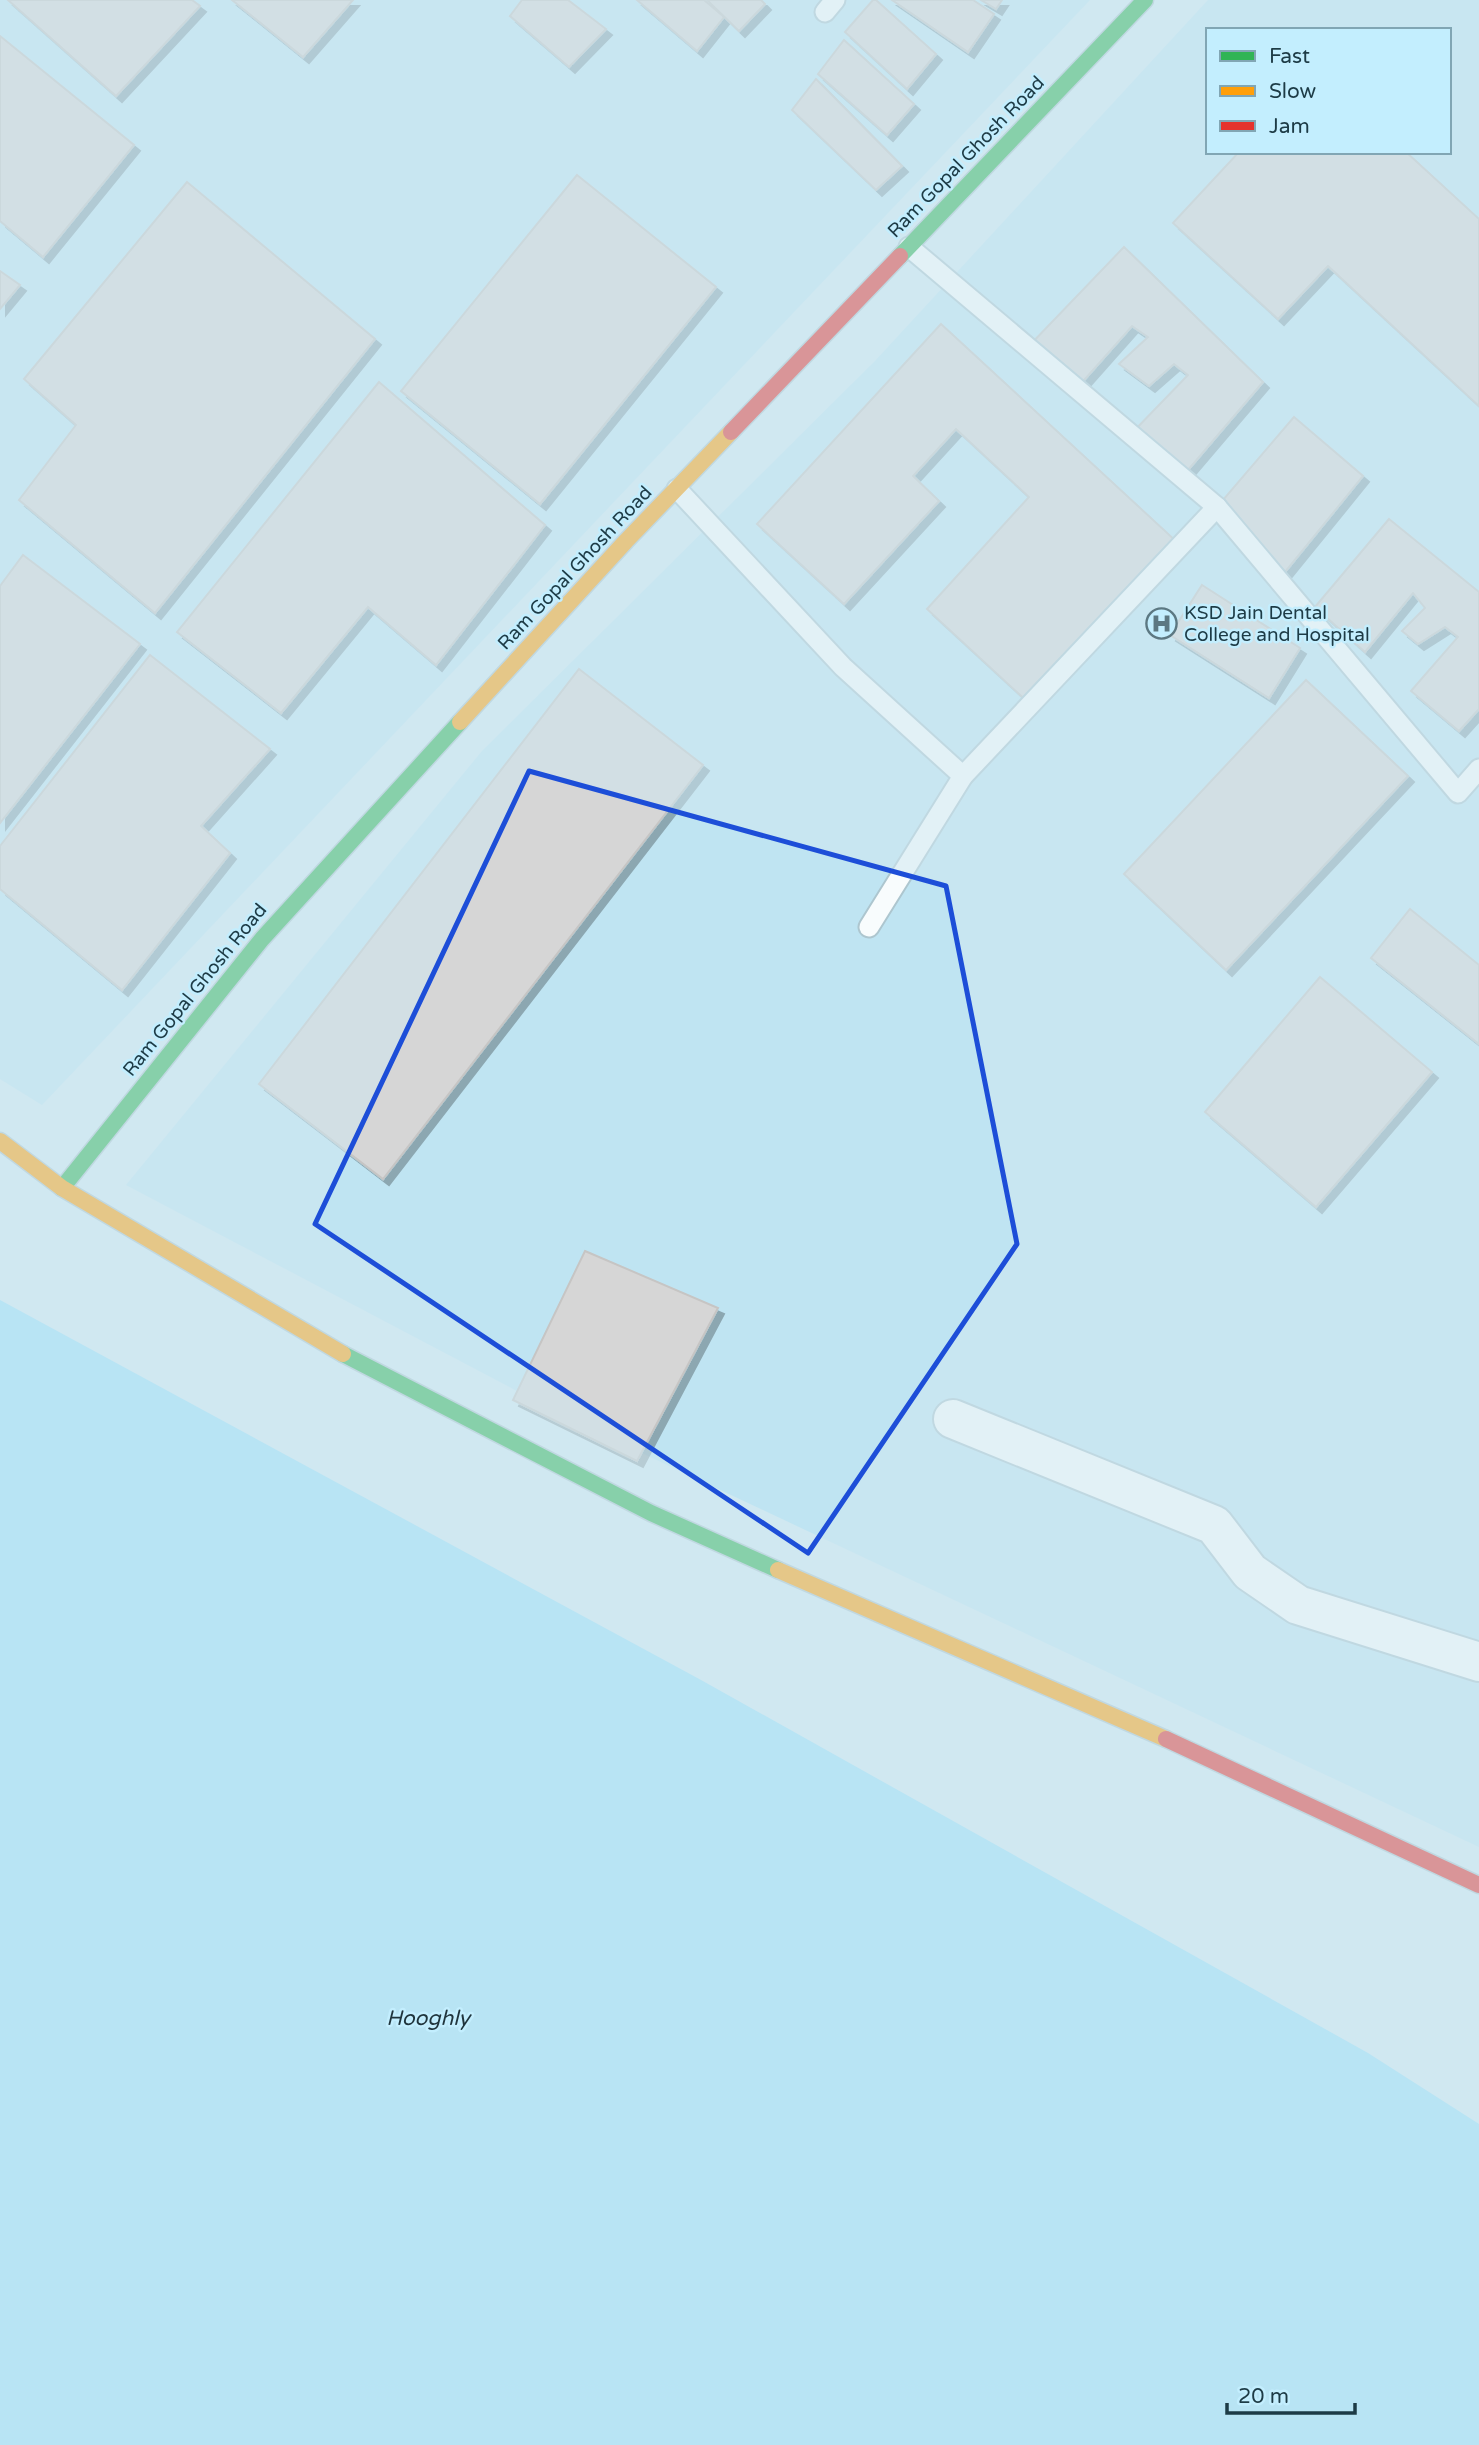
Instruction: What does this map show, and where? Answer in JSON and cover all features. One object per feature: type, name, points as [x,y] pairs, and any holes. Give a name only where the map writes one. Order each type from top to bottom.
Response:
[{"type":"street","name":"Ram Gopal Ghosh Road","points":[[62,1188],[262,939],[677,489],[1145,0]]},
{"type":"street","points":[[0,1141],[62,1188],[347,1357],[651,1513],[942,1643],[1122,1718],[1479,1885]]},
{"type":"street","points":[[953,1419],[1214,1525],[1250,1573],[1298,1605],[1479,1662]]},
{"type":"lane","points":[[909,247],[1217,508],[1458,793],[1479,769]]},
{"type":"lane","points":[[677,489],[843,667],[963,776]]},
{"type":"lane","points":[[869,927],[963,776],[1217,508]]},
{"type":"highlighted area","points":[[529,771],[946,886],[1017,1244],[808,1553],[315,1224]]},
{"type":"shaded area","points":[[0,0],[1090,0],[42,1105],[0,1079]]},
{"type":"shaded area","points":[[1208,0],[1479,0],[1479,1847],[578,1423],[126,1185],[482,751],[875,361]]},
{"type":"water","name":"Hooghly","points":[[0,1300],[701,1680],[1368,2053],[1479,2124],[1479,2445],[0,2445]]},
{"type":"building","points":[[8,0],[192,0],[200,6],[116,96]]},
{"type":"building","points":[[232,0],[353,0],[303,57]]},
{"type":"building","points":[[522,0],[568,0],[606,29],[569,67],[510,16]]},
{"type":"building","points":[[637,0],[704,0],[724,17],[697,51]]},
{"type":"building","points":[[707,0],[761,0],[765,4],[739,31]]},
{"type":"building","points":[[873,0],[936,54],[907,89],[845,32]]},
{"type":"building","points":[[892,0],[973,0],[994,14],[968,52]]},
{"type":"building","points":[[981,0],[1002,0],[996,9]]},
{"type":"building","points":[[0,36],[134,145],[43,257],[0,221]]},
{"type":"building","points":[[844,40],[914,104],[887,135],[818,74]]},
{"type":"building","points":[[816,79],[902,166],[876,190],[792,110]]},
{"type":"building","points":[[1237,154],[1408,154],[1479,219],[1479,406],[1328,266],[1278,319],[1173,223]]},
{"type":"building","points":[[577,175],[716,287],[540,504],[401,391]]},
{"type":"building","points":[[187,182],[375,339],[155,613],[19,500],[76,425],[24,379]]},
{"type":"building","points":[[1124,247],[1263,382],[1182,477],[1131,434],[1188,375],[1174,364],[1149,386],[1119,364],[1148,337],[1132,326],[1077,388],[1028,347]]},
{"type":"building","points":[[0,271],[20,285],[0,309]]},
{"type":"building","points":[[941,324],[1179,544],[1031,705],[927,609],[1029,497],[956,429],[913,476],[939,501],[844,604],[757,524]]},
{"type":"building","points":[[379,382],[545,525],[436,665],[368,607],[281,713],[177,632]]},
{"type":"building","points":[[1294,417],[1363,476],[1285,572],[1217,507]]},
{"type":"building","points":[[1389,519],[1479,592],[1479,709],[1459,731],[1411,691],[1458,637],[1445,627],[1418,644],[1402,631],[1425,608],[1413,593],[1365,652],[1315,607]]},
{"type":"building","points":[[23,555],[140,644],[0,823],[0,586]]},
{"type":"building","points":[[1202,585],[1300,648],[1269,698],[1170,635]]},
{"type":"building","points":[[150,655],[270,749],[201,826],[230,853],[122,990],[0,889],[0,846]]},
{"type":"building","points":[[579,669],[703,765],[383,1179],[259,1084]]},
{"type":"building","points":[[1306,680],[1408,776],[1226,970],[1124,874]]},
{"type":"building","points":[[1410,909],[1479,965],[1479,1044],[1371,958]]},
{"type":"building","points":[[1320,977],[1432,1072],[1316,1207],[1205,1112]]},
{"type":"building","points":[[585,1251],[718,1308],[637,1461],[513,1400]]},
{"type":"traffic: fast","points":[[900,256],[1145,0]]},
{"type":"traffic: fast","points":[[62,1188],[262,939],[460,722]]},
{"type":"traffic: fast","points":[[343,1354],[651,1513],[778,1570]]},
{"type":"traffic: slow","points":[[460,722],[626,541],[731,432]]},
{"type":"traffic: slow","points":[[0,1141],[62,1188],[343,1354]]},
{"type":"traffic: slow","points":[[778,1570],[1166,1739]]},
{"type":"traffic: jam","points":[[731,432],[900,256]]},
{"type":"traffic: jam","points":[[1166,1739],[1479,1885]]},
{"type":"place","name":"KSD Jain Dental College and Hospital","points":[[1161,624]]}]
